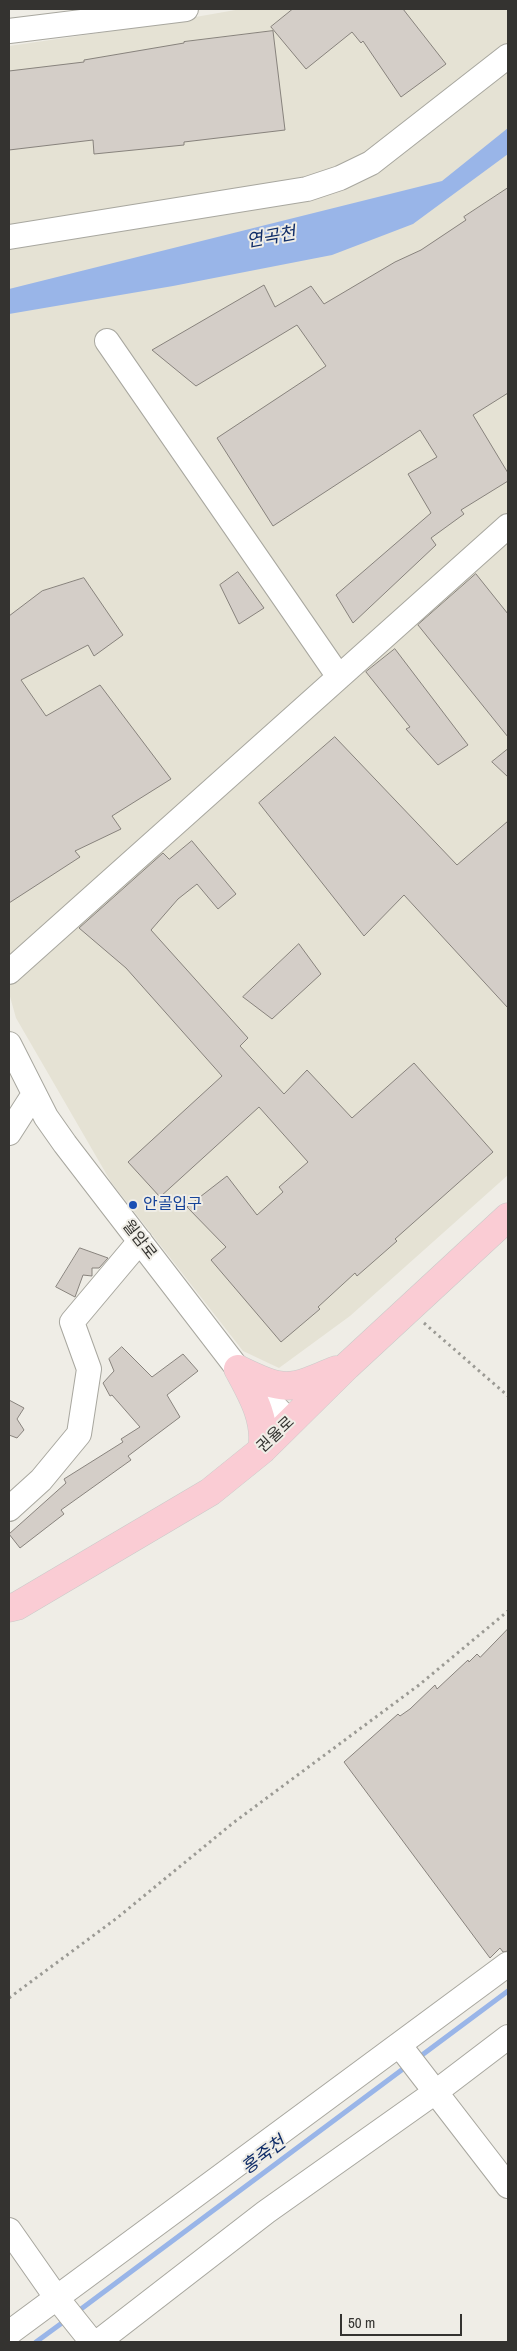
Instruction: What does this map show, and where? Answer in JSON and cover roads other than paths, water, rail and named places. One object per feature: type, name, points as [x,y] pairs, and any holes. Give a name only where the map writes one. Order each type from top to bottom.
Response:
[{"type":"main road","name":"권율로","points":[[9,1608],[17,1606],[210,1492],[262,1450],[346,1366],[508,1217]]},
{"type":"main road","points":[[462,1260],[508,1235]]},
{"type":"main road","points":[[238,1369],[265,1382],[286,1388],[308,1382],[346,1366]]},
{"type":"main road","points":[[238,1369],[260,1415],[264,1434],[262,1450]]},
{"type":"street","points":[[9,31],[130,12],[186,9]]},
{"type":"street","points":[[9,237],[307,189],[340,178],[371,163],[508,56]]},
{"type":"street","points":[[107,340],[339,677]]},
{"type":"street","points":[[9,972],[508,526]]},
{"type":"street","name":"월암로","points":[[9,1044],[46,1117],[65,1144],[238,1369],[290,1422]]},
{"type":"street","points":[[9,1134],[34,1094]]},
{"type":"street","points":[[9,1509],[41,1480],[79,1434],[89,1369],[72,1322],[140,1241]]},
{"type":"street","points":[[9,2334],[56,2297],[400,2046],[508,1964]]},
{"type":"street","points":[[9,2230],[56,2297],[93,2341],[266,2212],[508,2038]]},
{"type":"street","points":[[400,2046],[508,2186]]},
{"type":"water","name":"연곡천","points":[[508,128],[508,154],[413,224],[332,255],[173,286],[9,314],[9,289],[442,181]]},
{"type":"waterway","name":"홍죽천","points":[[418,2058],[508,1991]]},
{"type":"waterway","name":"홍죽천","points":[[77,2312],[407,2066]]},
{"type":"waterway","name":"홍죽천","points":[[36,2342],[66,2320]]},
{"type":"place","name":"안골입구","points":[[133,1205]]}]
